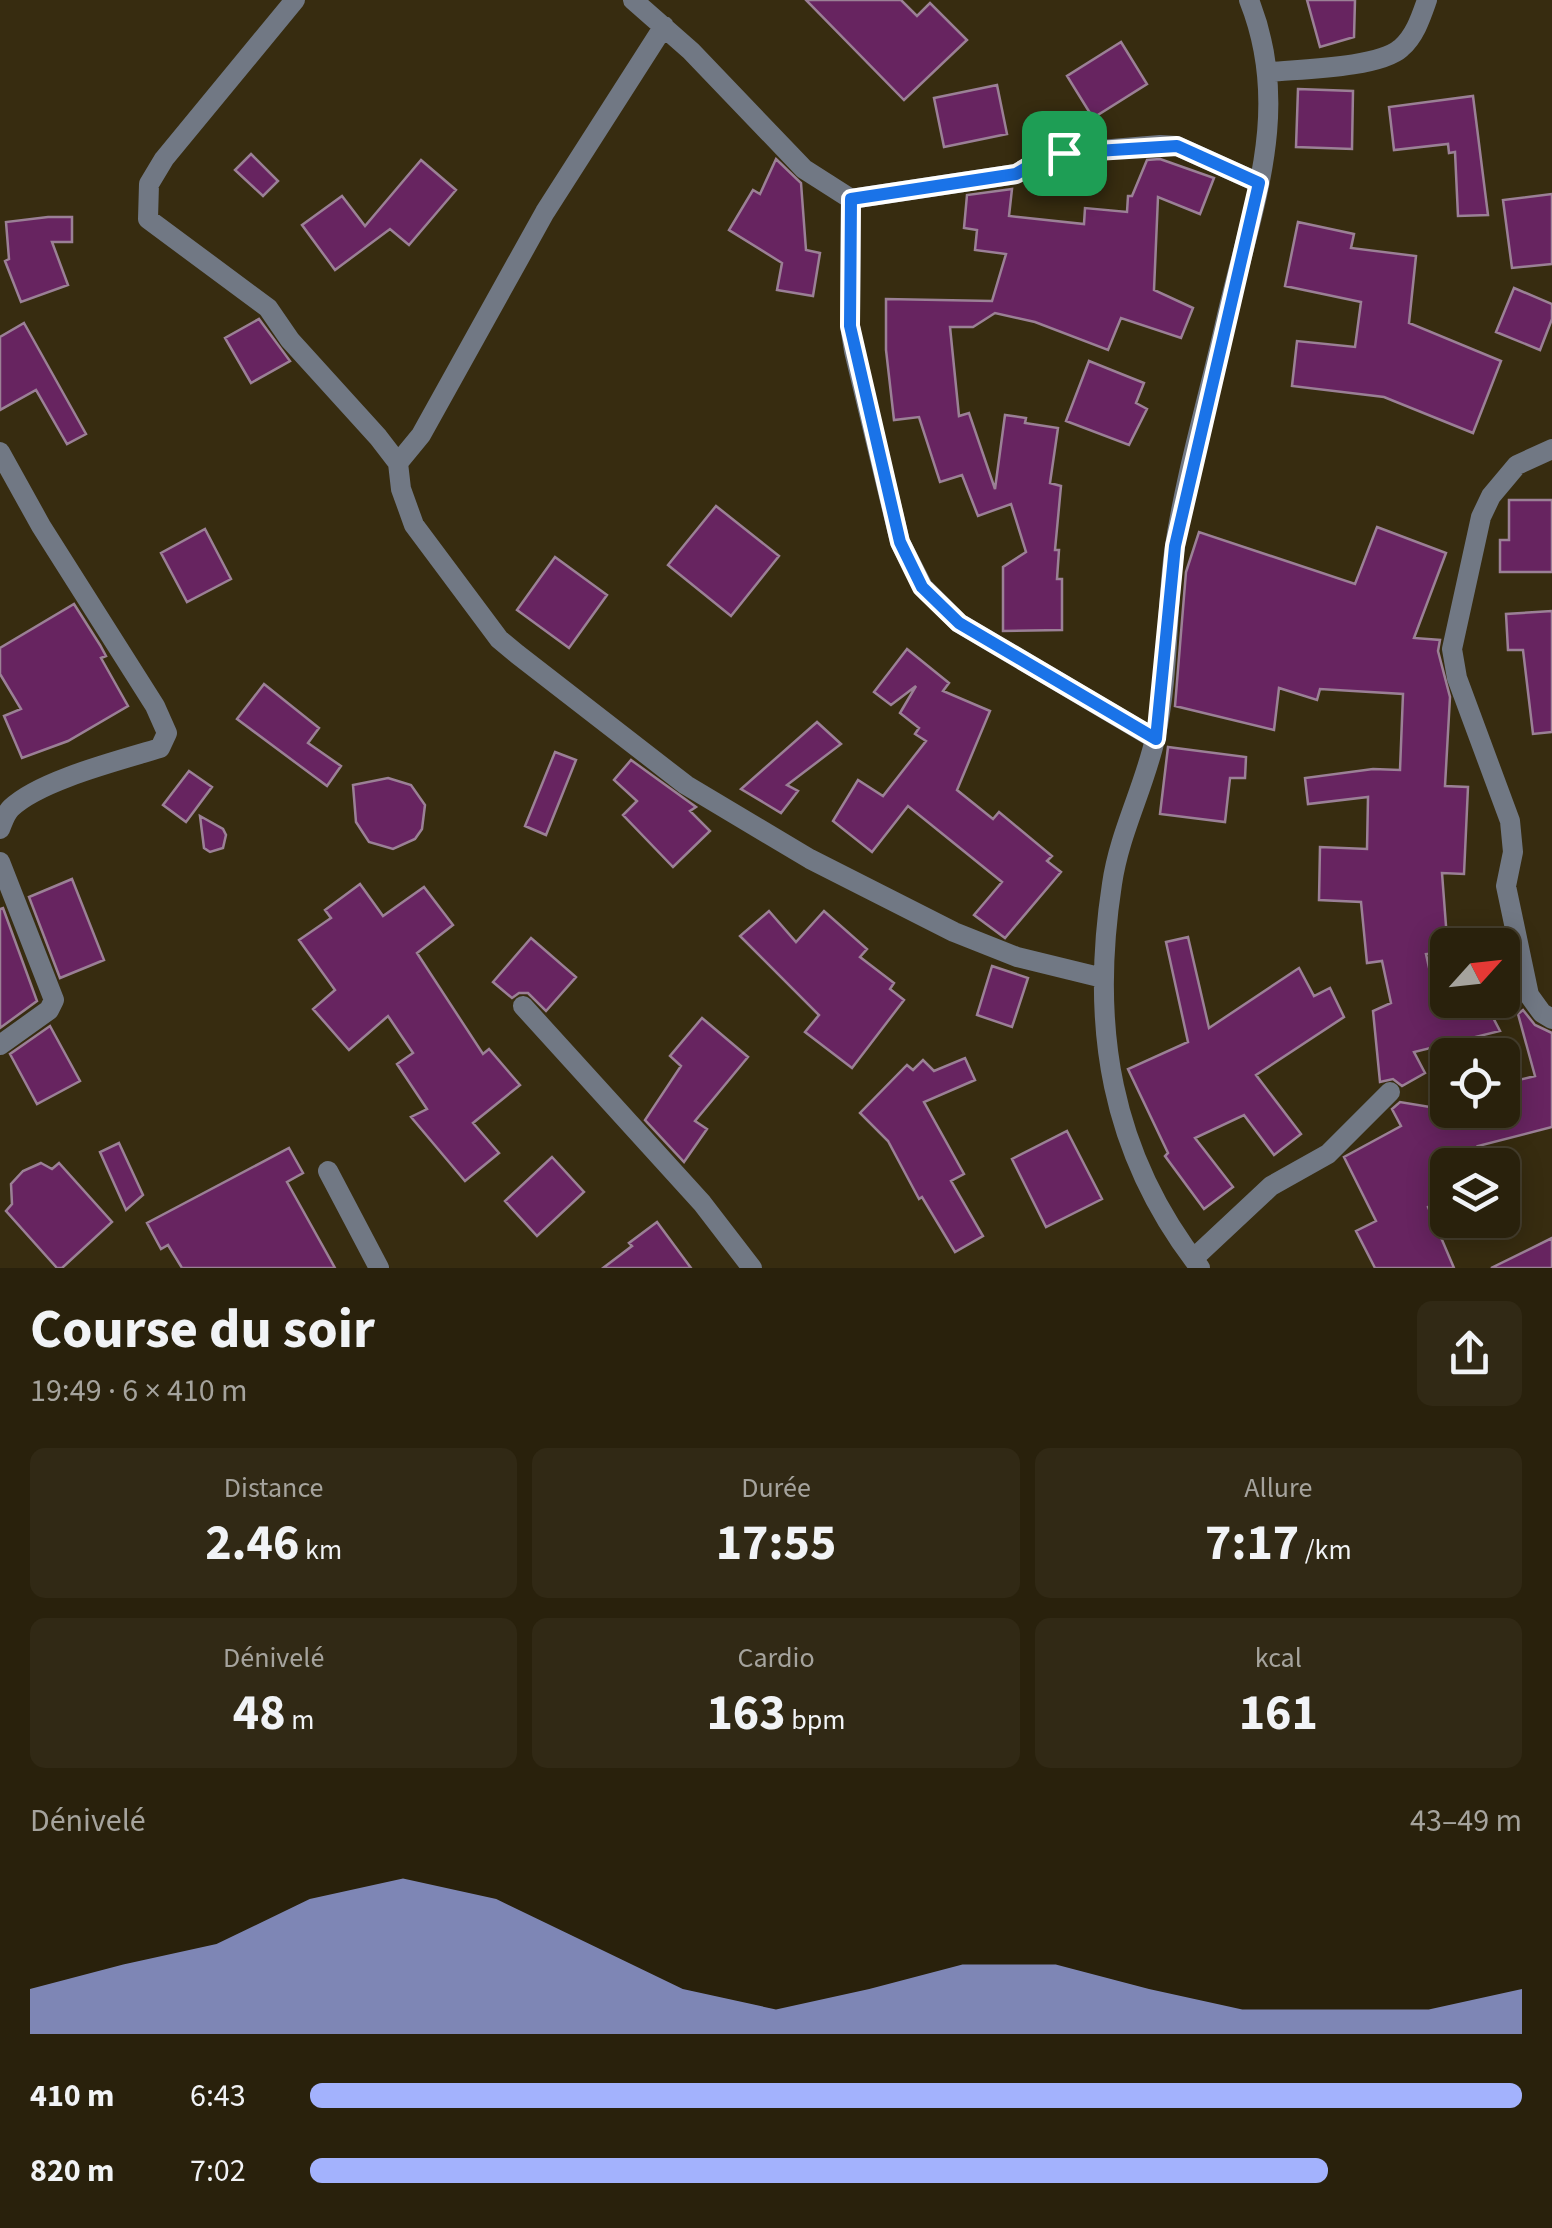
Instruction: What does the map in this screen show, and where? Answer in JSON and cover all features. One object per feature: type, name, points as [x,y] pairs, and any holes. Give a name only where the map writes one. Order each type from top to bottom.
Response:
[{"type":"street","points":[[295,0],[164,159],[149,184],[148,219],[268,308],[290,340],[398,463],[401,489],[414,525],[499,638],[686,785],[810,859],[938,925],[1017,957],[1103,978]]},
{"type":"street","points":[[633,0],[664,26],[804,169],[851,199],[1016,174],[1046,156],[1160,146],[1177,146],[1259,183]]},
{"type":"street","points":[[1249,0],[1270,72],[1271,112],[1259,183],[1175,546],[1156,739],[1112,883],[1103,978],[1108,1058],[1119,1120],[1148,1187],[1196,1263],[1270,1186],[1328,1154],[1390,1092]]},
{"type":"street","points":[[1270,72],[1367,61],[1400,50],[1417,28],[1427,0]]},
{"type":"street","points":[[398,463],[421,436],[536,228],[664,26]]},
{"type":"street","points":[[851,199],[852,338],[900,542],[910,566],[930,596],[959,623],[1156,739]]},
{"type":"street","points":[[1552,448],[1517,465],[1491,496],[1481,517],[1452,649],[1457,678],[1510,821],[1513,852],[1506,886],[1530,995],[1552,1019]]},
{"type":"street","points":[[0,452],[168,734],[160,748],[81,773],[21,801],[5,816],[1,826]]},
{"type":"street","points":[[0,862],[54,1000],[49,1010],[0,1045]]},
{"type":"street","points":[[522,1006],[702,1203],[752,1268]]},
{"type":"street","points":[[328,1171],[378,1268]]},
{"type":"building","points":[[806,0],[901,0],[917,16],[930,3],[967,40],[904,100]]},
{"type":"building","points":[[1307,0],[1355,0],[1354,37],[1320,47]]},
{"type":"building","points":[[1121,42],[1147,84],[1093,118],[1067,76]]},
{"type":"building","points":[[997,85],[1007,134],[944,147],[934,98]]},
{"type":"building","points":[[1298,89],[1353,91],[1352,149],[1296,147]]},
{"type":"building","points":[[1473,96],[1488,215],[1458,216],[1455,152],[1449,153],[1448,144],[1394,150],[1389,107]]},
{"type":"building","points":[[251,154],[278,181],[263,196],[235,170]]},
{"type":"building","points":[[776,159],[801,183],[806,250],[820,253],[813,296],[777,290],[782,263],[729,230],[753,190],[760,194]]},
{"type":"building","points":[[1160,159],[1214,178],[1200,214],[1158,197],[1154,290],[1193,308],[1181,338],[1121,318],[1108,350],[1035,322],[995,313],[973,327],[950,327],[959,416],[969,413],[995,489],[1005,415],[1026,418],[1025,423],[1058,428],[1050,483],[1061,486],[1055,550],[1059,550],[1057,579],[1062,579],[1062,630],[1003,631],[1003,567],[1026,552],[1011,504],[978,516],[962,475],[940,482],[919,417],[894,420],[886,350],[886,299],[992,301],[1006,254],[975,250],[977,230],[964,228],[967,195],[1012,189],[1009,216],[1084,224],[1085,208],[1127,212],[1128,196],[1132,196],[1147,160]]},
{"type":"building","points":[[421,160],[456,190],[409,245],[390,229],[335,270],[302,225],[342,196],[365,226]]},
{"type":"building","points":[[1552,194],[1552,264],[1512,268],[1503,200]]},
{"type":"building","points":[[72,217],[72,242],[52,242],[68,285],[21,302],[5,261],[9,259],[6,222]]},
{"type":"building","points":[[1298,222],[1354,234],[1351,248],[1416,256],[1409,323],[1501,361],[1473,433],[1384,397],[1292,386],[1297,341],[1355,347],[1361,302],[1285,286]]},
{"type":"building","points":[[1514,288],[1552,304],[1552,319],[1540,350],[1496,332]]},
{"type":"building","points":[[259,319],[290,361],[251,383],[225,338]]},
{"type":"building","points":[[24,323],[86,434],[67,444],[36,390],[0,410],[0,337]]},
{"type":"building","points":[[1089,361],[1144,383],[1136,403],[1147,409],[1129,445],[1066,421]]},
{"type":"building","points":[[1509,500],[1552,500],[1552,572],[1500,572],[1500,540],[1509,540]]},
{"type":"building","points":[[716,506],[779,556],[731,616],[668,565]]},
{"type":"building","points":[[1377,527],[1446,553],[1414,638],[1440,640],[1438,651],[1450,697],[1445,786],[1468,787],[1464,874],[1442,873],[1446,928],[1430,928],[1430,954],[1426,954],[1430,1018],[1493,1018],[1500,1031],[1471,1038],[1430,1038],[1430,1048],[1414,1052],[1425,1073],[1402,1086],[1393,1079],[1380,1082],[1373,1011],[1391,1003],[1382,961],[1367,963],[1361,902],[1319,900],[1320,847],[1367,849],[1368,797],[1308,804],[1305,778],[1373,769],[1400,770],[1403,694],[1320,689],[1317,700],[1279,688],[1274,730],[1175,706],[1186,572],[1199,532],[1355,584]]},
{"type":"building","points":[[205,529],[231,579],[187,602],[161,553]]},
{"type":"building","points":[[555,557],[607,595],[569,648],[517,610]]},
{"type":"building","points":[[74,604],[106,656],[101,658],[128,706],[68,741],[22,758],[4,716],[21,709],[0,674],[0,648]]},
{"type":"building","points":[[1552,611],[1552,732],[1533,734],[1523,650],[1508,650],[1506,614]]},
{"type":"building","points":[[907,649],[949,683],[943,691],[990,711],[957,790],[993,819],[999,812],[1052,856],[1047,861],[1061,872],[1005,938],[974,915],[1002,882],[908,806],[872,852],[833,821],[858,780],[883,796],[926,741],[915,734],[919,728],[900,713],[916,686],[891,705],[874,692]]},
{"type":"building","points":[[264,684],[319,728],[308,743],[341,766],[327,786],[237,719]]},
{"type":"building","points":[[817,722],[841,744],[787,785],[798,791],[781,813],[741,789]]},
{"type":"building","points":[[1168,747],[1246,757],[1245,778],[1230,778],[1225,822],[1160,814]]},
{"type":"building","points":[[555,752],[576,760],[546,835],[525,826]]},
{"type":"building","points":[[631,760],[696,807],[690,811],[710,831],[673,867],[623,815],[637,801],[614,780]]},
{"type":"building","points":[[189,771],[212,787],[186,822],[163,805]]},
{"type":"building","points":[[388,778],[411,785],[425,805],[422,829],[415,839],[393,849],[369,842],[356,822],[353,785]]},
{"type":"building","points":[[200,816],[223,829],[223,848],[210,852],[204,848]]},
{"type":"building","points":[[72,879],[104,960],[60,978],[29,897]]},
{"type":"building","points":[[360,884],[383,916],[424,887],[453,925],[417,953],[483,1054],[489,1049],[520,1085],[473,1123],[499,1153],[465,1181],[411,1117],[427,1109],[397,1064],[413,1053],[388,1016],[349,1050],[313,1009],[335,990],[299,940],[331,918],[325,910]]},
{"type":"building","points":[[3,908],[37,1001],[0,1028],[0,909]]},
{"type":"building","points":[[769,911],[796,942],[824,911],[867,949],[860,957],[894,983],[890,989],[904,1000],[852,1068],[805,1032],[819,1015],[740,936]]},
{"type":"building","points":[[1188,937],[1209,1028],[1299,968],[1314,996],[1330,988],[1344,1017],[1256,1075],[1301,1134],[1274,1155],[1244,1115],[1195,1138],[1233,1187],[1204,1209],[1165,1156],[1168,1153],[1128,1069],[1188,1042],[1166,942]]},
{"type":"building","points":[[531,938],[576,977],[546,1011],[528,993],[512,998],[493,982]]},
{"type":"building","points":[[992,966],[1028,978],[1012,1027],[977,1015]]},
{"type":"building","points":[[1523,1010],[1535,1025],[1552,1033],[1552,1127],[1479,1148],[1430,1148],[1430,1238],[1441,1238],[1454,1268],[1375,1268],[1356,1231],[1376,1221],[1344,1157],[1401,1126],[1392,1109],[1400,1102],[1430,1107],[1430,1128],[1520,1128],[1520,1080],[1535,1076],[1520,1012]]},
{"type":"building","points":[[702,1018],[748,1057],[695,1121],[707,1129],[684,1162],[645,1120],[681,1066],[670,1056]]},
{"type":"building","points":[[50,1026],[80,1081],[37,1104],[10,1054]]},
{"type":"building","points":[[965,1058],[975,1080],[924,1102],[964,1174],[951,1181],[983,1236],[955,1252],[922,1197],[919,1199],[888,1141],[860,1113],[907,1065],[913,1070],[923,1060],[934,1071]]},
{"type":"building","points":[[1067,1131],[1102,1199],[1046,1227],[1012,1159]]},
{"type":"building","points":[[119,1143],[143,1195],[126,1210],[100,1152]]},
{"type":"building","points":[[289,1148],[303,1173],[287,1182],[335,1268],[182,1268],[168,1245],[161,1249],[147,1223]]},
{"type":"building","points":[[552,1157],[584,1192],[537,1236],[505,1201]]},
{"type":"building","points":[[41,1163],[52,1169],[59,1163],[112,1222],[62,1268],[57,1268],[6,1211],[12,1204],[11,1184],[23,1171]]},
{"type":"building","points":[[657,1222],[691,1268],[603,1268],[632,1246],[629,1243]]},
{"type":"building","points":[[1552,1238],[1552,1268],[1491,1268]]},
{"type":"route","points":[[1177,146],[1259,183],[1175,546],[1170,581],[1172,609],[1156,739],[959,623],[922,587],[900,542],[850,326],[851,199],[1016,174],[1046,156],[1064,153],[1177,146]]}]
